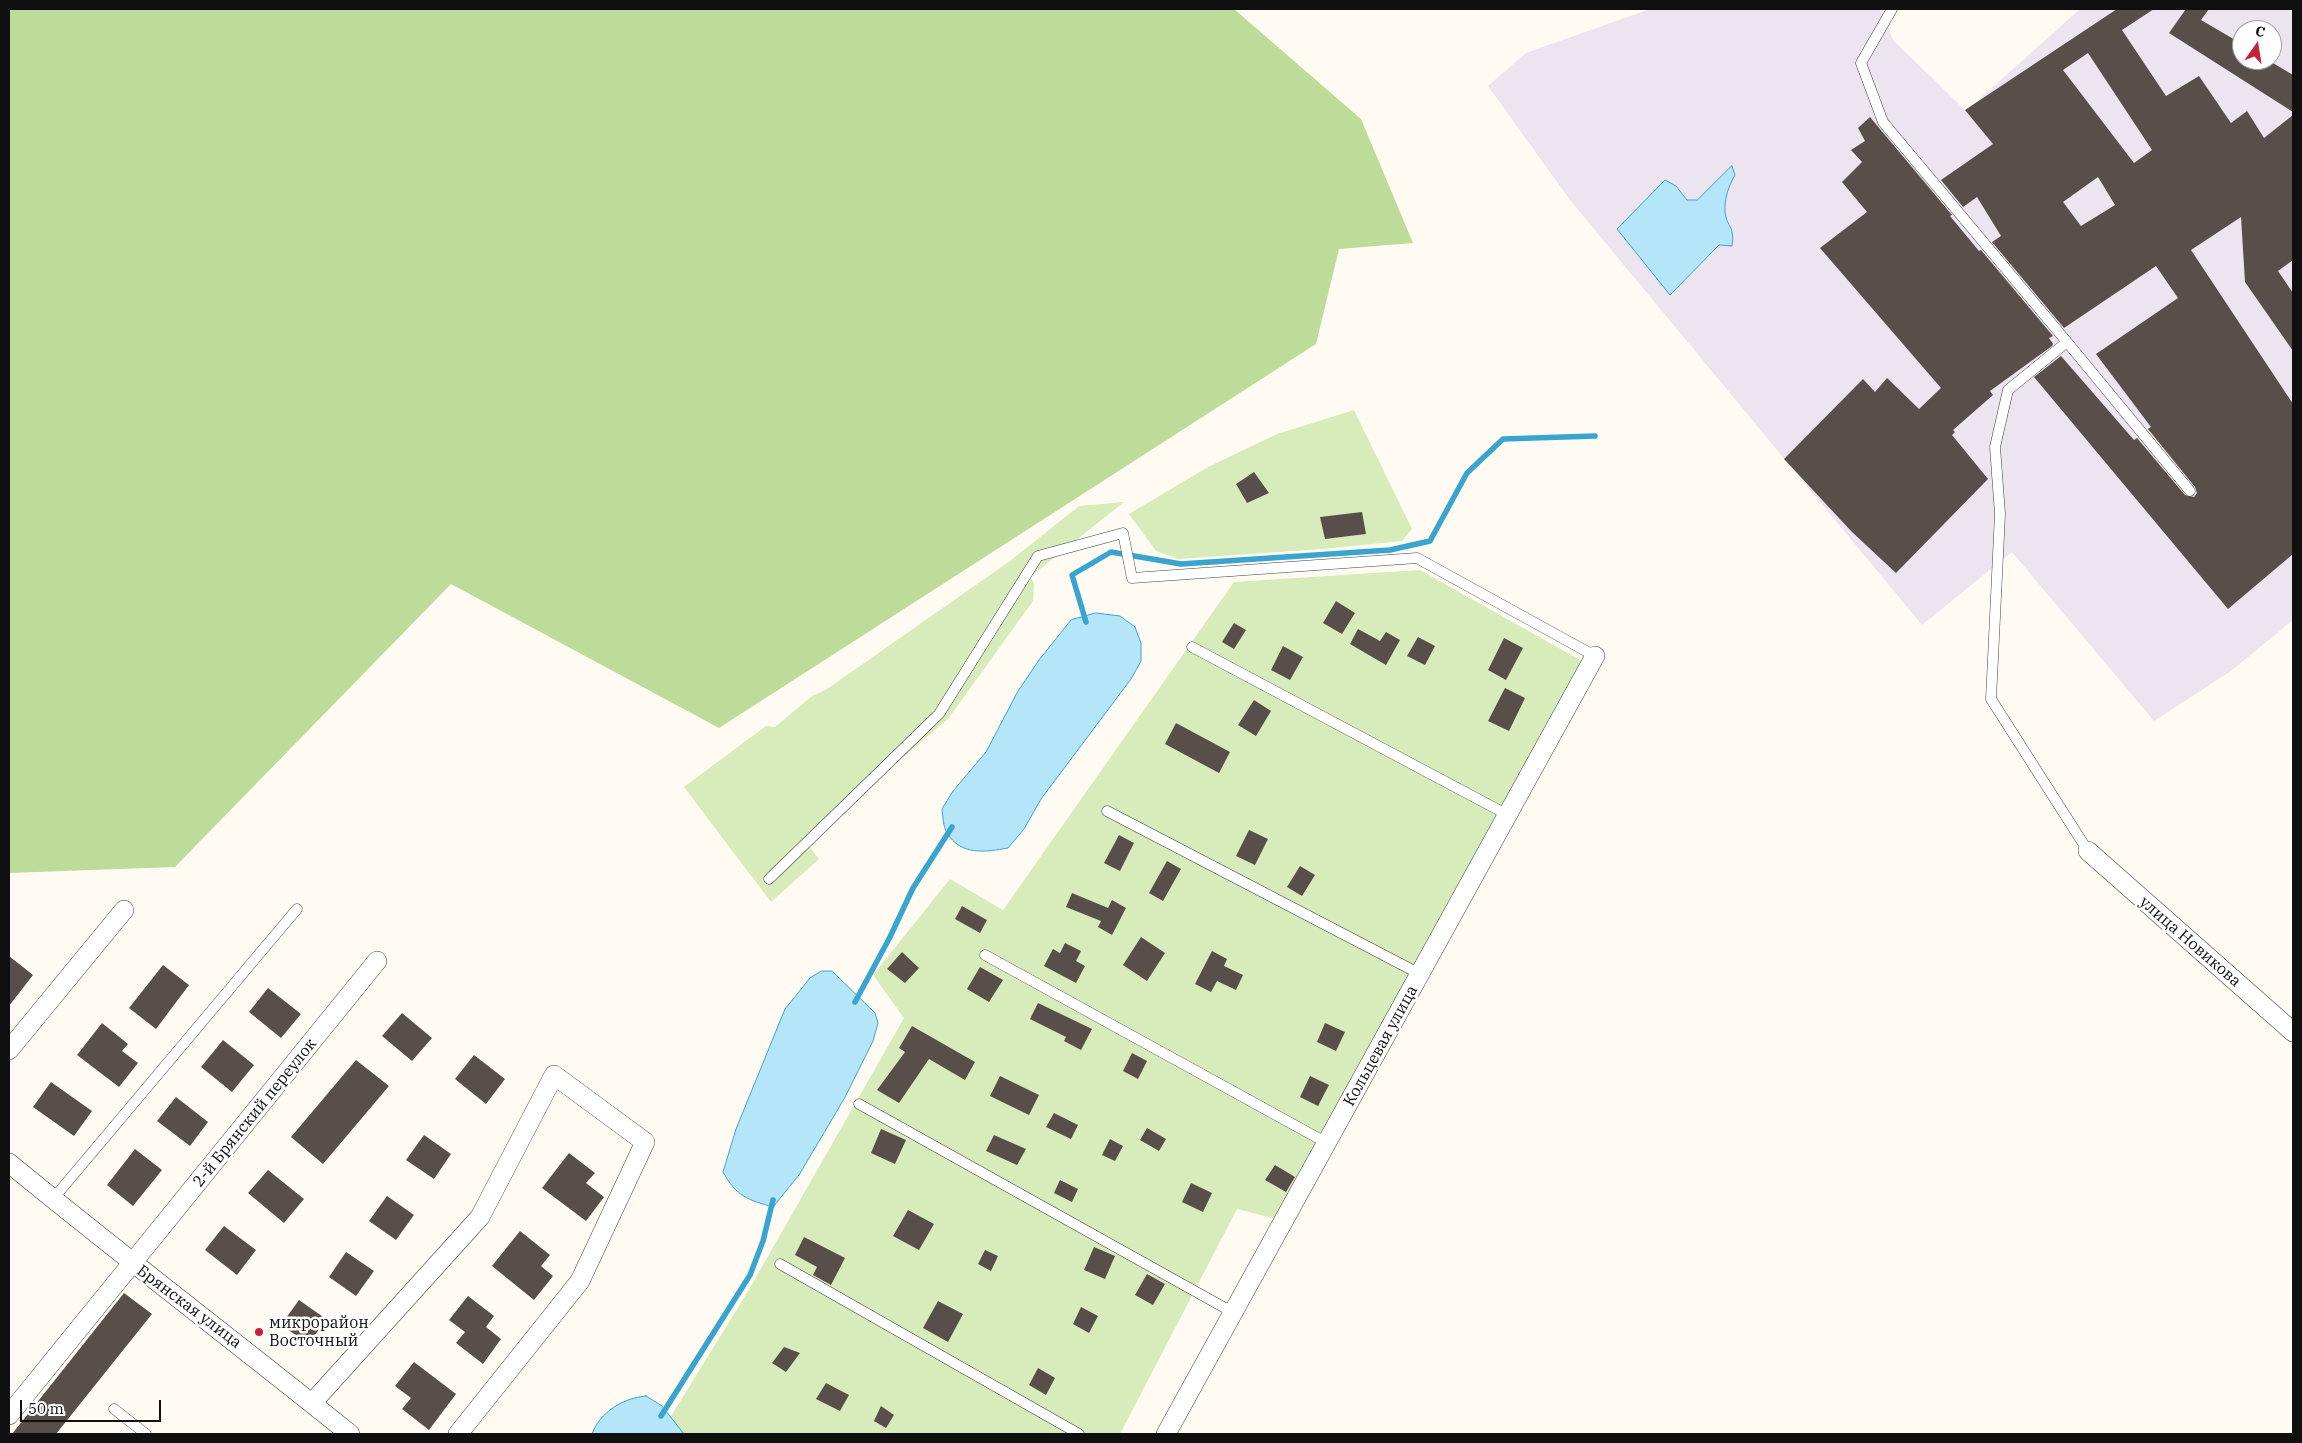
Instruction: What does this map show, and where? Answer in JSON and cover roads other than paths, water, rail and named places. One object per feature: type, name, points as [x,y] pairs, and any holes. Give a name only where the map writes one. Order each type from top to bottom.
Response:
[{"type":"street","name":"Кольцевая улица","points":[[1166,1434],[1596,656]]},
{"type":"street","name":"улица Новикова","points":[[2088,851],[2293,1032]]},
{"type":"street","points":[[9,1050],[124,910]]},
{"type":"street","name":"2-й Брянский переулок","points":[[132,1264],[377,961]]},
{"type":"street","points":[[312,1404],[480,1217],[554,1074],[645,1142],[580,1281],[458,1434]]},
{"type":"street","points":[[9,1163],[132,1264]]},
{"type":"street","name":"Брянская улица","points":[[9,1415],[132,1264],[193,1308],[350,1434]]},
{"type":"lane","points":[[1892,9],[1861,63],[1883,122],[2068,342],[2190,491]]},
{"type":"lane","points":[[2068,342],[2008,390],[1995,447],[2000,514],[1991,699],[2088,851]]},
{"type":"lane","points":[[769,879],[939,714],[1038,556],[1123,533],[1132,578],[1416,558],[1596,656]]},
{"type":"lane","points":[[1192,647],[1508,815]]},
{"type":"lane","points":[[1107,810],[1420,974]]},
{"type":"lane","points":[[53,1199],[297,909]]},
{"type":"lane","points":[[985,955],[1328,1143]]},
{"type":"lane","points":[[859,1104],[1234,1313]]},
{"type":"lane","points":[[780,1264],[1079,1434]]},
{"type":"lane","points":[[114,1409],[146,1434]]},
{"type":"water","points":[[1732,166],[1735,175],[1727,192],[1725,212],[1732,230],[1732,246],[1719,245],[1670,295],[1617,229],[1665,180],[1676,186],[1687,200],[1697,200]]},
{"type":"water","points":[[1096,613],[1120,616],[1135,627],[1141,643],[1141,661],[1131,679],[1041,799],[1024,829],[1008,848],[974,851],[959,846],[946,831],[942,809],[953,791],[986,752],[1018,691],[1039,660],[1071,620]]},
{"type":"water","points":[[822,971],[832,971],[875,1013],[878,1023],[873,1041],[844,1099],[799,1175],[773,1207],[756,1202],[738,1192],[723,1172],[736,1129],[785,1009],[810,978]]},
{"type":"water","points":[[646,1396],[662,1406],[684,1434],[592,1434],[601,1419],[613,1408],[637,1397]]},
{"type":"waterway","points":[[1086,622],[1072,575],[1111,552],[1181,564],[1390,550],[1430,541],[1467,473],[1503,439],[1595,436]]},
{"type":"waterway","points":[[855,1002],[890,937],[913,888],[952,827]]},
{"type":"waterway","points":[[661,1416],[750,1275],[763,1241],[773,1200]]},
{"type":"place","name":"микрорайон Восточный","points":[[259,1332]]}]
